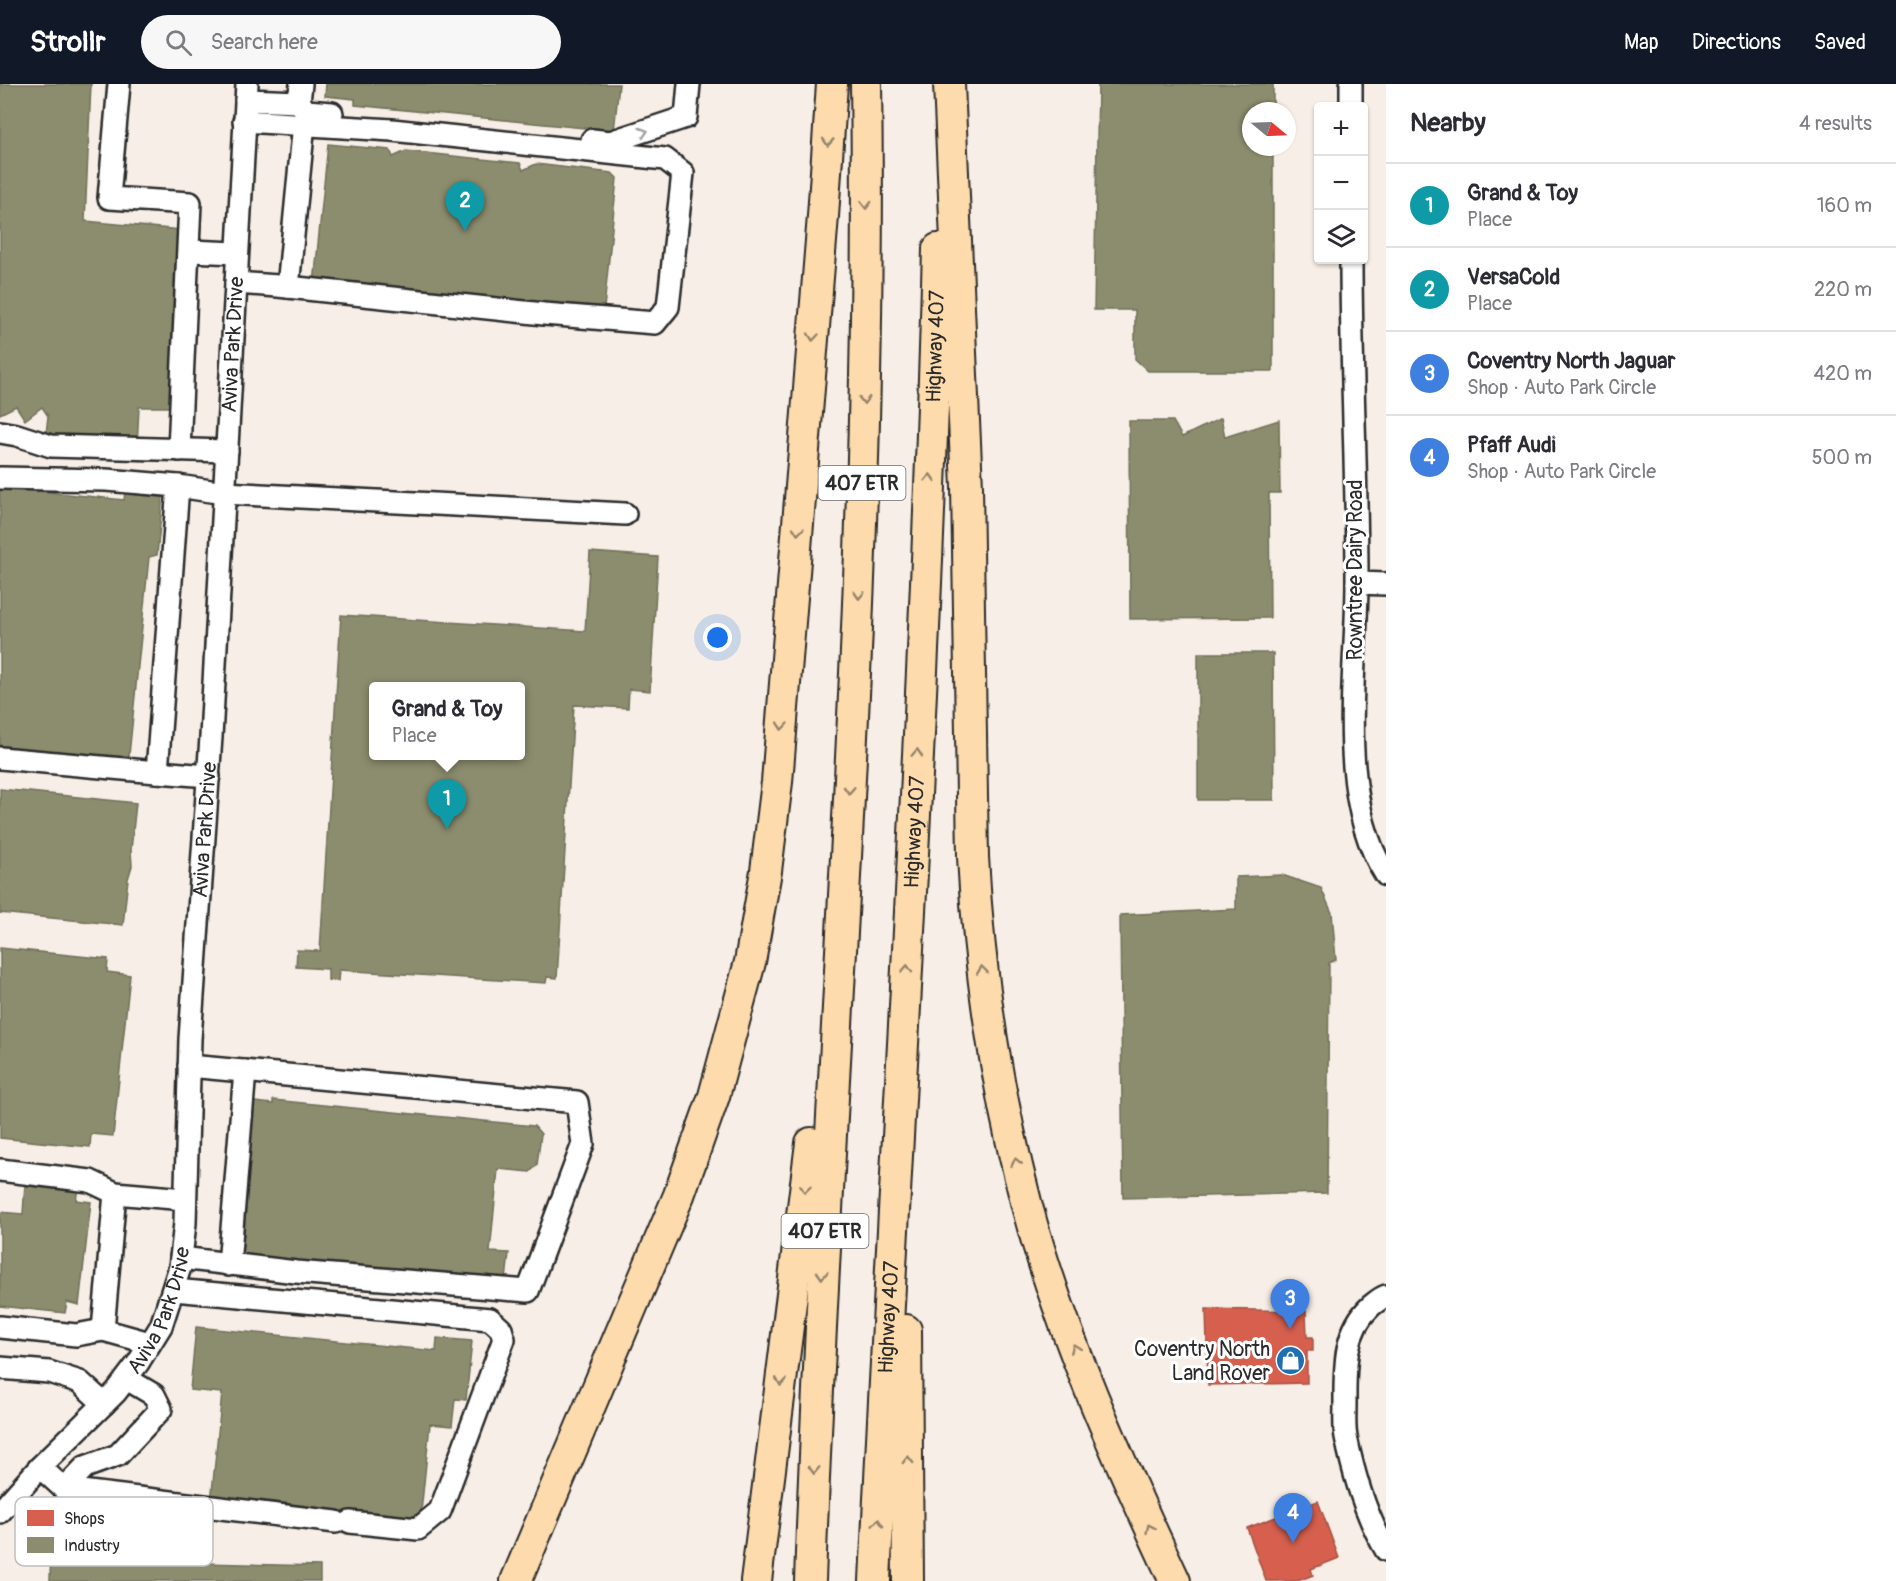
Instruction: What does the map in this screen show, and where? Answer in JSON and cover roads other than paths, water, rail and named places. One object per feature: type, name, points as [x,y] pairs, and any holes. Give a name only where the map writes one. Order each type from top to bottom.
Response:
[{"type":"highway","points":[[516,1581],[679,1195],[714,1096],[750,962],[766,872],[777,782],[832,84]]},
{"type":"highway","name":"407 ETR","points":[[810,1581],[819,1335],[858,617],[863,455],[866,84]]},
{"type":"highway","name":"Highway 407","points":[[875,1581],[934,391],[942,84]]},
{"type":"highway","points":[[949,84],[967,487],[976,909],[987,1008],[1016,1161],[1050,1279],[1096,1401],[1175,1581]]},
{"type":"highway","points":[[756,1581],[844,881]]},
{"type":"highway","points":[[904,1027],[908,1581]]},
{"type":"street","points":[[119,84],[109,198],[190,203],[179,450]]},
{"type":"street","points":[[246,92],[300,93],[306,111],[610,142],[686,117],[689,84]]},
{"type":"street","points":[[1351,84],[1351,102]]},
{"type":"street","name":"Aviva Park Drive","points":[[0,1512],[40,1467],[127,1378],[161,1326],[174,1290],[181,1258],[189,1066],[208,776],[246,92]]},
{"type":"street","points":[[236,283],[655,323],[668,308],[683,173],[665,159],[392,130],[244,121]]},
{"type":"street","points":[[288,287],[304,123]]},
{"type":"street","points":[[189,251],[237,253]]},
{"type":"street","name":"Rowntree Dairy Road","points":[[1351,264],[1357,583],[1354,737],[1356,792],[1365,830],[1386,875]]},
{"type":"street","points":[[0,432],[51,446],[227,451]]},
{"type":"street","points":[[0,478],[106,480],[178,486],[224,493],[625,514]]},
{"type":"street","points":[[157,772],[178,486]]},
{"type":"street","points":[[1357,583],[1386,584]]},
{"type":"street","points":[[0,758],[208,776]]},
{"type":"street","points":[[181,1258],[308,1273],[528,1292],[583,1144],[577,1102],[189,1066]]},
{"type":"street","points":[[229,1265],[244,1071]]},
{"type":"street","points":[[0,1170],[90,1180],[115,1193],[185,1198]]},
{"type":"street","points":[[103,1330],[115,1193]]},
{"type":"street","points":[[174,1290],[490,1319],[501,1329],[504,1339],[440,1511],[418,1529],[213,1507]]},
{"type":"street","points":[[1386,1296],[1361,1315],[1352,1334],[1347,1355],[1345,1384],[1345,1434],[1353,1468],[1376,1532],[1386,1550]]},
{"type":"street","points":[[0,1327],[76,1335],[103,1330],[150,1343]]},
{"type":"street","points":[[0,1368],[49,1372],[80,1382],[104,1404]]},
{"type":"street","points":[[64,1489],[85,1467],[118,1455],[161,1409],[154,1395],[127,1378]]},
{"type":"street","points":[[40,1467],[64,1489],[132,1497]]},
{"type":"place","name":"VersaCold","points":[[465,231]]},
{"type":"place","name":"Grand & Toy","points":[[447,829]]},
{"type":"place","name":"Coventry North Jaguar","points":[[1290,1329]]},
{"type":"place","name":"Coventry North Land Rover","points":[[1291,1361]]},
{"type":"place","name":"Pfaff Audi","points":[[1293,1543]]}]
